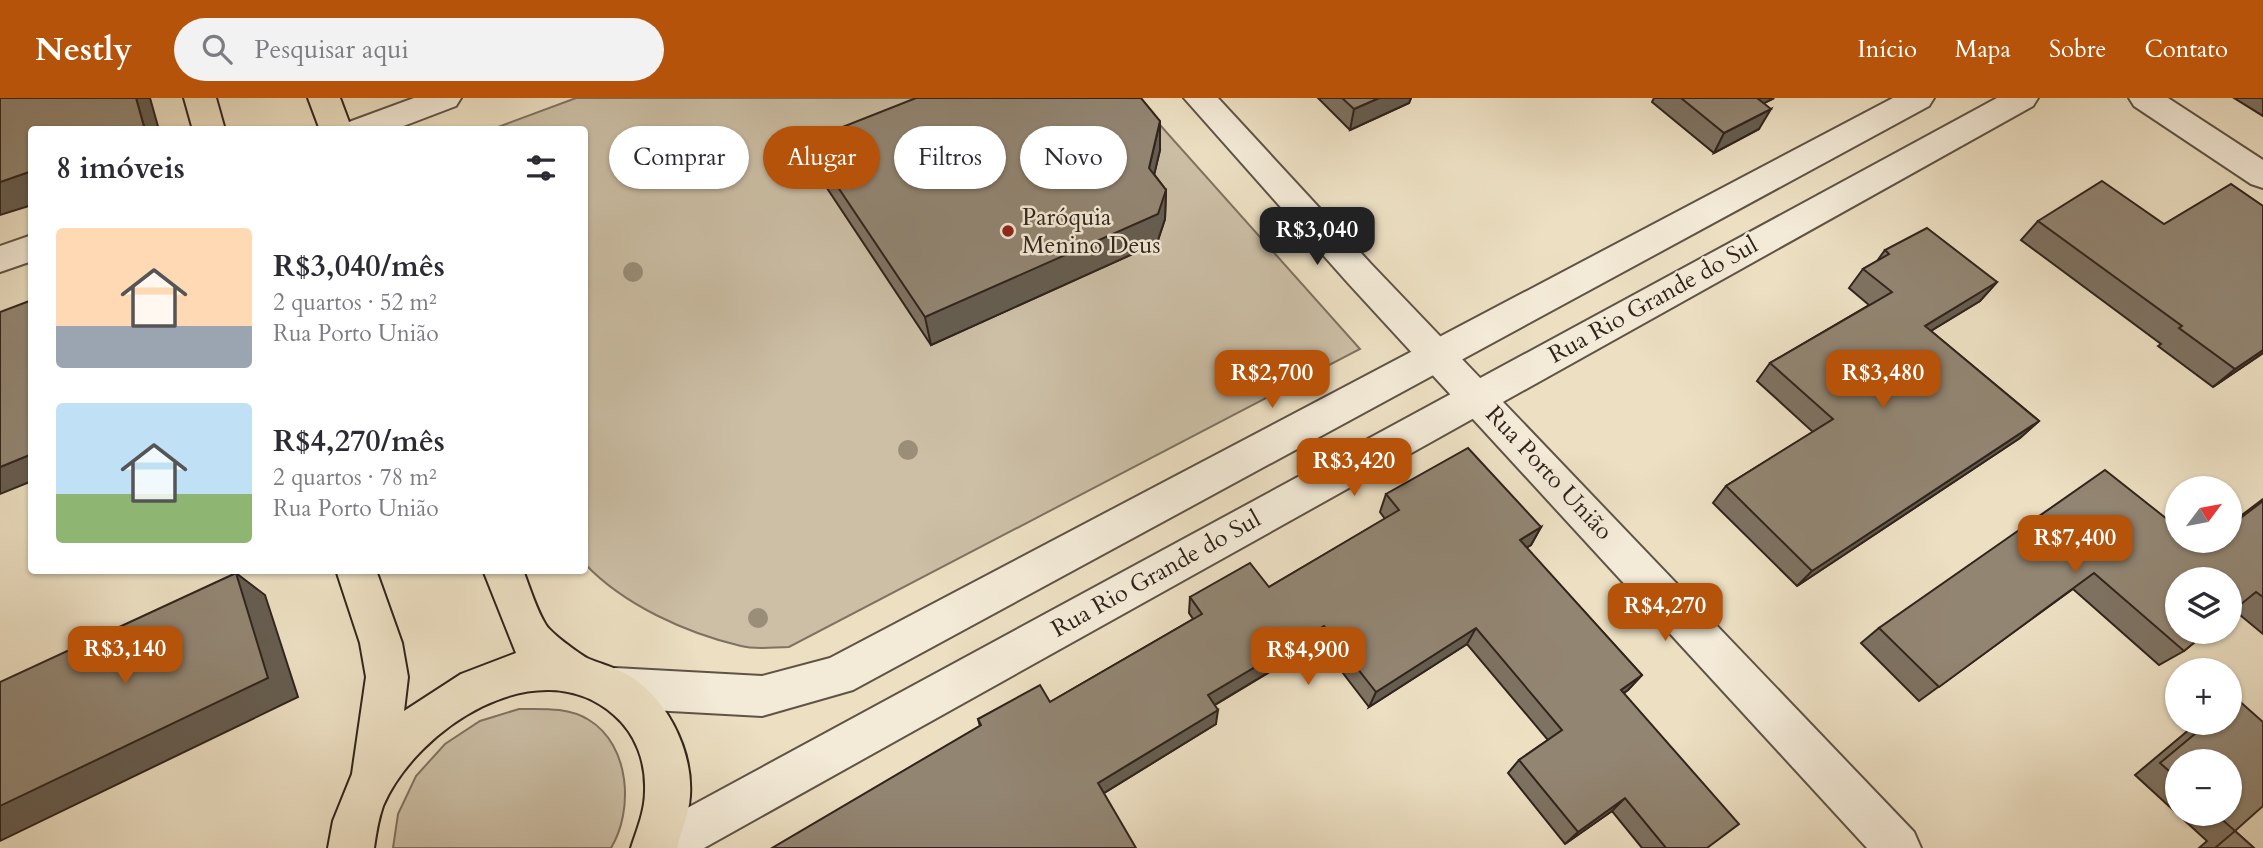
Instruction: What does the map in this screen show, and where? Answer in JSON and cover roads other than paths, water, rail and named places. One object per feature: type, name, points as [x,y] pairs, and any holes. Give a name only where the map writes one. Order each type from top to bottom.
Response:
[{"type":"main road","points":[[200,98],[208,126]]},
{"type":"main road","points":[[324,98],[334,126]]},
{"type":"main road","points":[[351,848],[352,831],[373,779],[387,677],[381,643],[357,574]]},
{"type":"main road","points":[[505,574],[531,639],[572,672]]},
{"type":"main road","points":[[373,779],[405,736],[446,703],[493,680],[530,670],[572,672],[615,688],[648,718],[666,761],[667,800],[657,848]]},
{"type":"street","points":[[370,126],[445,98]]},
{"type":"street","name":"Rua Porto União","points":[[1200,98],[1898,848]]},
{"type":"street","points":[[615,688],[762,696],[838,676],[1918,98]]},
{"type":"street","name":"Rua Rio Grande do Sul","points":[[657,848],[2022,98]]},
{"type":"street","points":[[2145,98],[2263,176]]},
{"type":"street","points":[[0,259],[28,249]]},
{"type":"place","name":"Paróquia Menino Deus","points":[[1008,231]]}]
